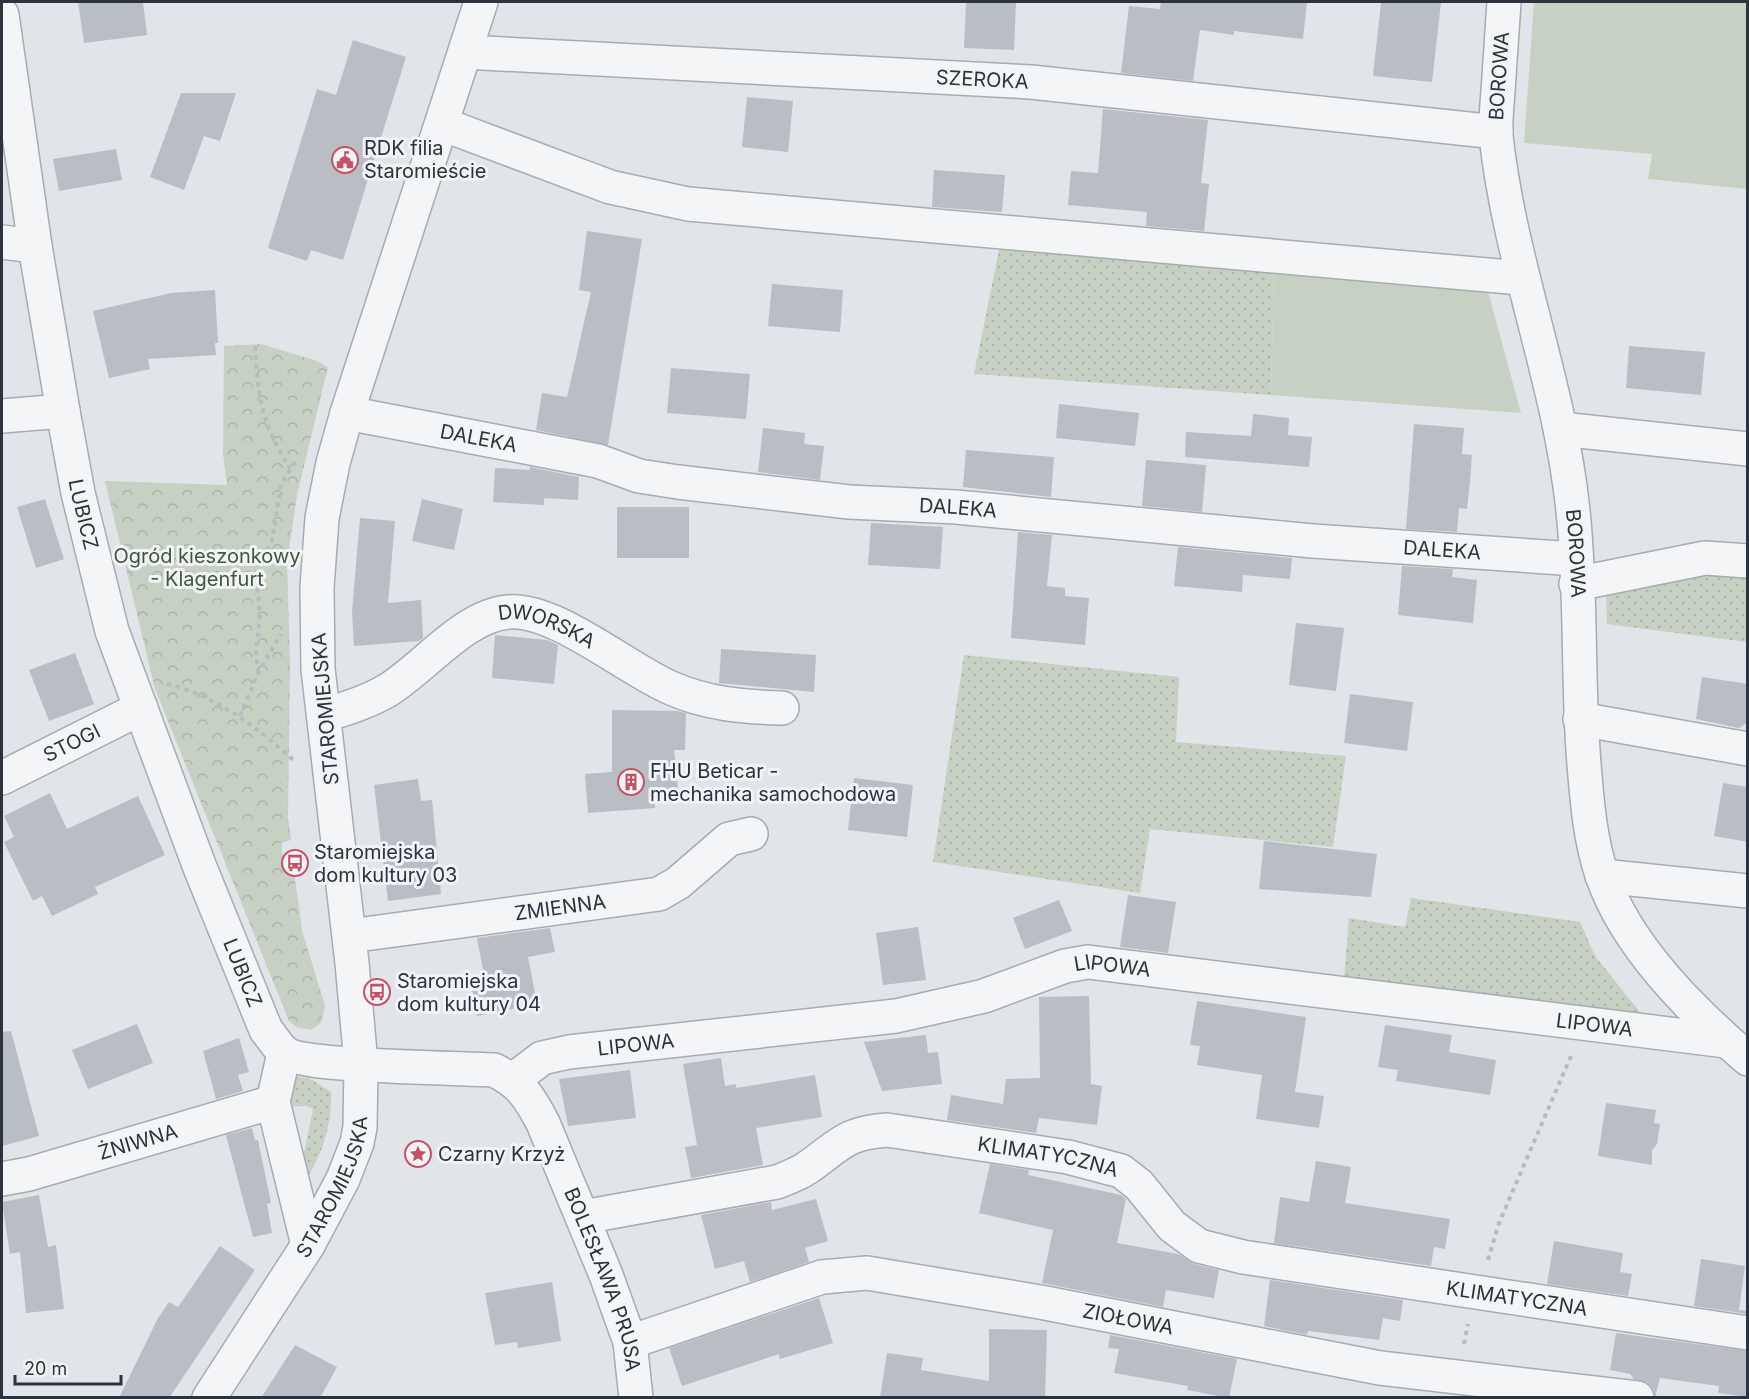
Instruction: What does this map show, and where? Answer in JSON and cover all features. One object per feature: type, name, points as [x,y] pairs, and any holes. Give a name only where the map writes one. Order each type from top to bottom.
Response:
[{"type":"street","name":"STAROMIEJSKA","points":[[209,1398],[308,1245],[343,1179],[357,1143],[361,1064],[350,936],[336,838],[318,669],[317,588],[322,518],[333,463],[347,413],[481,2]]},
{"type":"street","name":"BOROWA","points":[[1504,2],[1496,132],[1504,197],[1521,278],[1561,429],[1573,511],[1580,719],[1586,789],[1602,876],[1621,915],[1645,952],[1678,993],[1737,1050]]},
{"type":"street","name":"LUBICZ","points":[[2,15],[34,246],[63,411],[78,493],[112,631],[200,865],[266,1030],[284,1053]]},
{"type":"street","name":"SZEROKA","points":[[465,52],[1031,82],[1496,132]]},
{"type":"street","points":[[442,124],[610,187],[688,204],[1521,278]]},
{"type":"street","points":[[2,242],[34,246]]},
{"type":"street","points":[[2,416],[63,411]]},
{"type":"street","name":"DALEKA","points":[[347,413],[598,460],[639,476],[849,502],[956,507],[1312,541],[1576,571],[1706,558],[1748,561]]},
{"type":"street","points":[[1561,429],[1748,449]]},
{"type":"street","name":"DWORSKA","points":[[324,715],[353,707],[387,691],[425,664],[464,630],[488,616],[510,611],[551,622],[671,688],[730,706],[782,708]]},
{"type":"street","name":"STOGI","points":[[2,778],[141,708]]},
{"type":"street","points":[[1580,719],[1748,749]]},
{"type":"street","name":"ZMIENNA","points":[[350,936],[659,894],[678,883],[729,839],[751,834]]},
{"type":"street","points":[[1602,876],[1748,891]]},
{"type":"street","name":"LIPOWA","points":[[514,1079],[542,1058],[569,1052],[896,1016],[984,996],[1065,966],[1088,962],[1585,1024],[1737,1050]]},
{"type":"street","points":[[308,1245],[273,1102],[284,1053],[301,1058],[361,1064],[494,1070],[514,1079]]},
{"type":"street","name":"BOLESŁAWA PRUSA","points":[[514,1079],[531,1100],[543,1123],[583,1217],[630,1342],[636,1398]]},
{"type":"street","name":"ŻNIWNA","points":[[2,1179],[39,1171],[273,1102]]},
{"type":"street","name":"KLIMATYCZNA","points":[[583,1217],[777,1182],[806,1169],[844,1139],[864,1132],[887,1130],[1068,1157],[1121,1171],[1139,1185],[1172,1226],[1199,1246],[1243,1257],[1748,1333]]},
{"type":"street","name":"ZIOŁOWA","points":[[630,1342],[822,1277],[867,1273],[1040,1302],[1380,1368],[1636,1398]]},
{"type":"path","points":[[255,346],[257,390],[266,426],[290,468]]},
{"type":"path","points":[[258,673],[256,651],[260,615],[256,575],[258,564],[272,541],[278,496],[290,468],[304,452]]},
{"type":"path","points":[[240,716],[258,673],[285,629]]},
{"type":"path","points":[[165,683],[194,693],[240,716],[260,730],[295,763]]},
{"type":"path","points":[[1457,1377],[1478,1293],[1499,1223],[1585,1024]]},
{"type":"green space","points":[[1534,2],[1747,2],[1747,189],[1648,179],[1652,154],[1524,143]]},
{"type":"green space","points":[[1001,240],[1274,263],[1271,395],[974,374]]},
{"type":"green space","points":[[1274,263],[1486,284],[1521,413],[1271,395]]},
{"type":"green space","name":"Ogród kieszonkowy - Klagenfurt","points":[[261,344],[317,361],[328,367],[297,495],[287,563],[290,663],[288,817],[291,840],[281,843],[285,872],[294,872],[302,930],[325,1006],[321,1023],[311,1030],[296,1027],[289,1021],[155,689],[105,481],[227,485],[223,453],[224,346]]},
{"type":"green space","points":[[1666,574],[1747,576],[1747,642],[1607,624],[1606,592]]},
{"type":"green space","points":[[964,655],[1179,677],[1176,742],[1346,756],[1333,847],[1150,829],[1140,893],[933,862]]},
{"type":"green space","points":[[1411,898],[1580,922],[1595,956],[1644,1017],[1344,979],[1349,918],[1405,927]]},
{"type":"green space","points":[[298,1077],[309,1078],[331,1092],[330,1115],[325,1138],[306,1180],[302,1164],[313,1109],[306,1106],[288,1107],[292,1081]]},
{"type":"building","points":[[78,2],[143,2],[147,35],[84,43]]},
{"type":"building","points":[[966,2],[1016,3],[1014,50],[964,48]]},
{"type":"building","points":[[1161,2],[1307,2],[1303,39],[1234,31],[1234,35],[1200,30],[1193,81],[1121,73],[1129,6],[1160,9]]},
{"type":"building","points":[[1381,2],[1441,2],[1432,82],[1373,76]]},
{"type":"building","name":"RDK filia Staromieście","points":[[353,40],[406,57],[343,260],[311,250],[307,261],[268,248],[317,89],[336,95]]},
{"type":"building","points":[[181,93],[236,93],[220,141],[204,136],[184,190],[150,177]]},
{"type":"building","points":[[747,97],[793,101],[788,152],[742,147]]},
{"type":"building","points":[[1103,109],[1208,120],[1201,183],[1209,184],[1204,231],[1146,226],[1147,212],[1068,205],[1071,171],[1098,173]]},
{"type":"building","points":[[116,149],[122,180],[59,191],[53,159]]},
{"type":"building","points":[[934,170],[1005,175],[1002,212],[932,207]]},
{"type":"building","points":[[587,231],[642,239],[608,445],[536,430],[542,393],[567,397],[591,292],[579,290]]},
{"type":"building","points":[[772,284],[843,290],[840,332],[768,326]]},
{"type":"building","points":[[215,290],[218,343],[215,343],[216,355],[148,359],[150,369],[109,378],[93,311],[171,293]]},
{"type":"building","points":[[1629,346],[1705,352],[1701,395],[1626,388]]},
{"type":"building","points":[[671,368],[750,374],[746,419],[667,413]]},
{"type":"building","points":[[1059,404],[1139,413],[1135,446],[1056,438]]},
{"type":"building","points":[[1253,414],[1289,418],[1288,435],[1312,437],[1309,467],[1185,457],[1186,432],[1251,436]]},
{"type":"building","points":[[1414,424],[1464,428],[1462,454],[1472,455],[1467,509],[1459,508],[1457,532],[1406,529]]},
{"type":"building","points":[[763,428],[805,433],[804,444],[824,446],[820,480],[758,472]]},
{"type":"building","points":[[966,450],[1054,457],[1051,497],[963,487]]},
{"type":"building","points":[[1146,460],[1206,465],[1202,512],[1142,506]]},
{"type":"building","points":[[530,467],[579,477],[578,500],[544,498],[544,505],[493,502],[495,468],[530,470]]},
{"type":"building","points":[[45,499],[64,559],[36,568],[17,507]]},
{"type":"building","points":[[422,499],[463,509],[454,550],[412,541]]},
{"type":"building","points":[[617,507],[689,507],[689,558],[617,558]]},
{"type":"building","points":[[360,518],[395,521],[388,603],[421,600],[423,638],[419,641],[354,646],[352,612]]},
{"type":"building","points":[[871,523],[943,527],[940,569],[868,565]]},
{"type":"building","points":[[1018,532],[1052,535],[1047,586],[1065,588],[1065,596],[1089,598],[1085,645],[1011,638]]},
{"type":"building","points":[[1178,547],[1292,558],[1290,579],[1243,575],[1242,592],[1174,586]]},
{"type":"building","points":[[1402,566],[1453,569],[1452,577],[1477,580],[1473,623],[1398,615]]},
{"type":"building","points":[[1296,623],[1344,628],[1336,691],[1289,685]]},
{"type":"building","points":[[495,635],[547,640],[558,645],[554,684],[492,678]]},
{"type":"building","points":[[721,649],[816,655],[814,692],[719,683]]},
{"type":"building","points":[[75,653],[94,704],[49,721],[29,670]]},
{"type":"building","points":[[1702,677],[1748,684],[1748,722],[1739,728],[1696,719]]},
{"type":"building","points":[[1350,694],[1413,702],[1407,751],[1344,743]]},
{"type":"building","points":[[612,710],[686,713],[685,750],[674,750],[678,790],[654,792],[655,808],[588,813],[585,774],[612,772]]},
{"type":"building","points":[[854,778],[913,785],[907,837],[848,830]]},
{"type":"building","points":[[418,779],[421,801],[432,800],[441,894],[388,901],[374,785]]},
{"type":"building","points":[[1723,783],[1748,787],[1748,842],[1714,836]]},
{"type":"building","points":[[50,793],[67,829],[138,796],[165,855],[95,887],[98,894],[52,916],[42,896],[33,901],[4,842],[14,837],[4,816]]},
{"type":"building","points":[[1264,841],[1377,854],[1371,897],[1259,889]]},
{"type":"building","points":[[1128,895],[1176,902],[1168,953],[1120,947]]},
{"type":"building","points":[[1059,900],[1072,931],[1025,949],[1013,918]]},
{"type":"building","points":[[918,927],[926,980],[883,985],[876,933]]},
{"type":"building","points":[[550,928],[555,952],[528,957],[537,1004],[477,1016],[472,989],[486,986],[477,938]]},
{"type":"building","points":[[1089,996],[1091,1084],[1102,1086],[1097,1125],[1039,1118],[1036,1133],[947,1120],[951,1095],[1003,1104],[1006,1079],[1040,1078],[1039,997]]},
{"type":"building","points":[[1197,1001],[1306,1017],[1295,1092],[1324,1096],[1319,1128],[1256,1119],[1262,1075],[1197,1065],[1200,1046],[1190,1045]]},
{"type":"building","points":[[137,1024],[153,1063],[88,1089],[72,1050]]},
{"type":"building","points":[[1385,1025],[1452,1035],[1449,1052],[1496,1060],[1490,1095],[1396,1081],[1398,1070],[1378,1067]]},
{"type":"building","points":[[11,1031],[39,1136],[2,1146],[2,1032]]},
{"type":"building","points":[[926,1035],[928,1053],[938,1052],[942,1084],[882,1091],[864,1042]]},
{"type":"building","points":[[239,1038],[249,1072],[238,1075],[243,1091],[216,1099],[203,1051]]},
{"type":"building","points":[[721,1058],[725,1086],[736,1084],[736,1088],[815,1075],[822,1117],[756,1128],[763,1165],[691,1178],[685,1147],[697,1145],[683,1064]]},
{"type":"building","points":[[630,1070],[636,1118],[568,1126],[559,1079]]},
{"type":"building","points":[[1606,1103],[1656,1110],[1654,1123],[1660,1124],[1657,1144],[1652,1150],[1652,1165],[1598,1156]]},
{"type":"building","points":[[252,1128],[255,1140],[258,1140],[271,1203],[267,1204],[272,1233],[253,1237],[226,1135]]},
{"type":"building","points":[[1316,1161],[1351,1167],[1345,1203],[1450,1219],[1445,1249],[1434,1247],[1431,1266],[1274,1243],[1280,1197],[1309,1202]]},
{"type":"building","points":[[990,1164],[1029,1170],[1028,1175],[1121,1195],[1126,1199],[1117,1243],[1178,1254],[1194,1264],[1219,1270],[1214,1298],[1166,1290],[1163,1307],[1042,1283],[1053,1230],[979,1213]]},
{"type":"building","points":[[39,1195],[48,1247],[56,1245],[64,1309],[26,1313],[20,1252],[10,1254],[2,1202]]},
{"type":"building","points":[[816,1199],[828,1241],[805,1248],[809,1262],[750,1282],[744,1261],[715,1269],[701,1215],[771,1202],[772,1210]]},
{"type":"building","points":[[1554,1241],[1623,1253],[1620,1272],[1632,1274],[1628,1296],[1547,1284]]},
{"type":"building","points":[[220,1246],[255,1270],[169,1398],[119,1398],[158,1318],[169,1302],[178,1307]]},
{"type":"building","points":[[1701,1259],[1745,1266],[1739,1310],[1748,1311],[1748,1314],[1694,1306]]},
{"type":"building","points":[[1270,1280],[1403,1300],[1400,1321],[1383,1318],[1379,1340],[1308,1331],[1307,1335],[1264,1326]]},
{"type":"building","points":[[552,1282],[561,1341],[518,1348],[517,1342],[495,1345],[485,1293]]},
{"type":"building","points":[[819,1298],[833,1343],[780,1359],[779,1354],[682,1386],[669,1348]]},
{"type":"building","points":[[989,1329],[1047,1330],[1045,1398],[880,1398],[887,1353],[923,1358],[921,1370],[989,1381]]},
{"type":"building","points":[[1616,1333],[1748,1351],[1748,1397],[1718,1393],[1719,1386],[1660,1378],[1655,1398],[1654,1390],[1648,1383],[1634,1379],[1630,1374],[1610,1370]]},
{"type":"building","points":[[1110,1335],[1237,1359],[1229,1398],[1187,1390],[1188,1386],[1114,1373],[1119,1349],[1108,1348]]},
{"type":"building","points":[[295,1345],[337,1367],[320,1398],[261,1398]]},
{"type":"place","name":"RDK filia Staromieście","points":[[345,160]]},
{"type":"place","name":"FHU Beticar - mechanika samochodowa","points":[[631,782]]},
{"type":"place","name":"Staromiejska dom kultury 03","points":[[295,863]]},
{"type":"place","name":"Staromiejska dom kultury 04","points":[[377,992]]},
{"type":"place","name":"Czarny Krzyż","points":[[418,1154]]}]
